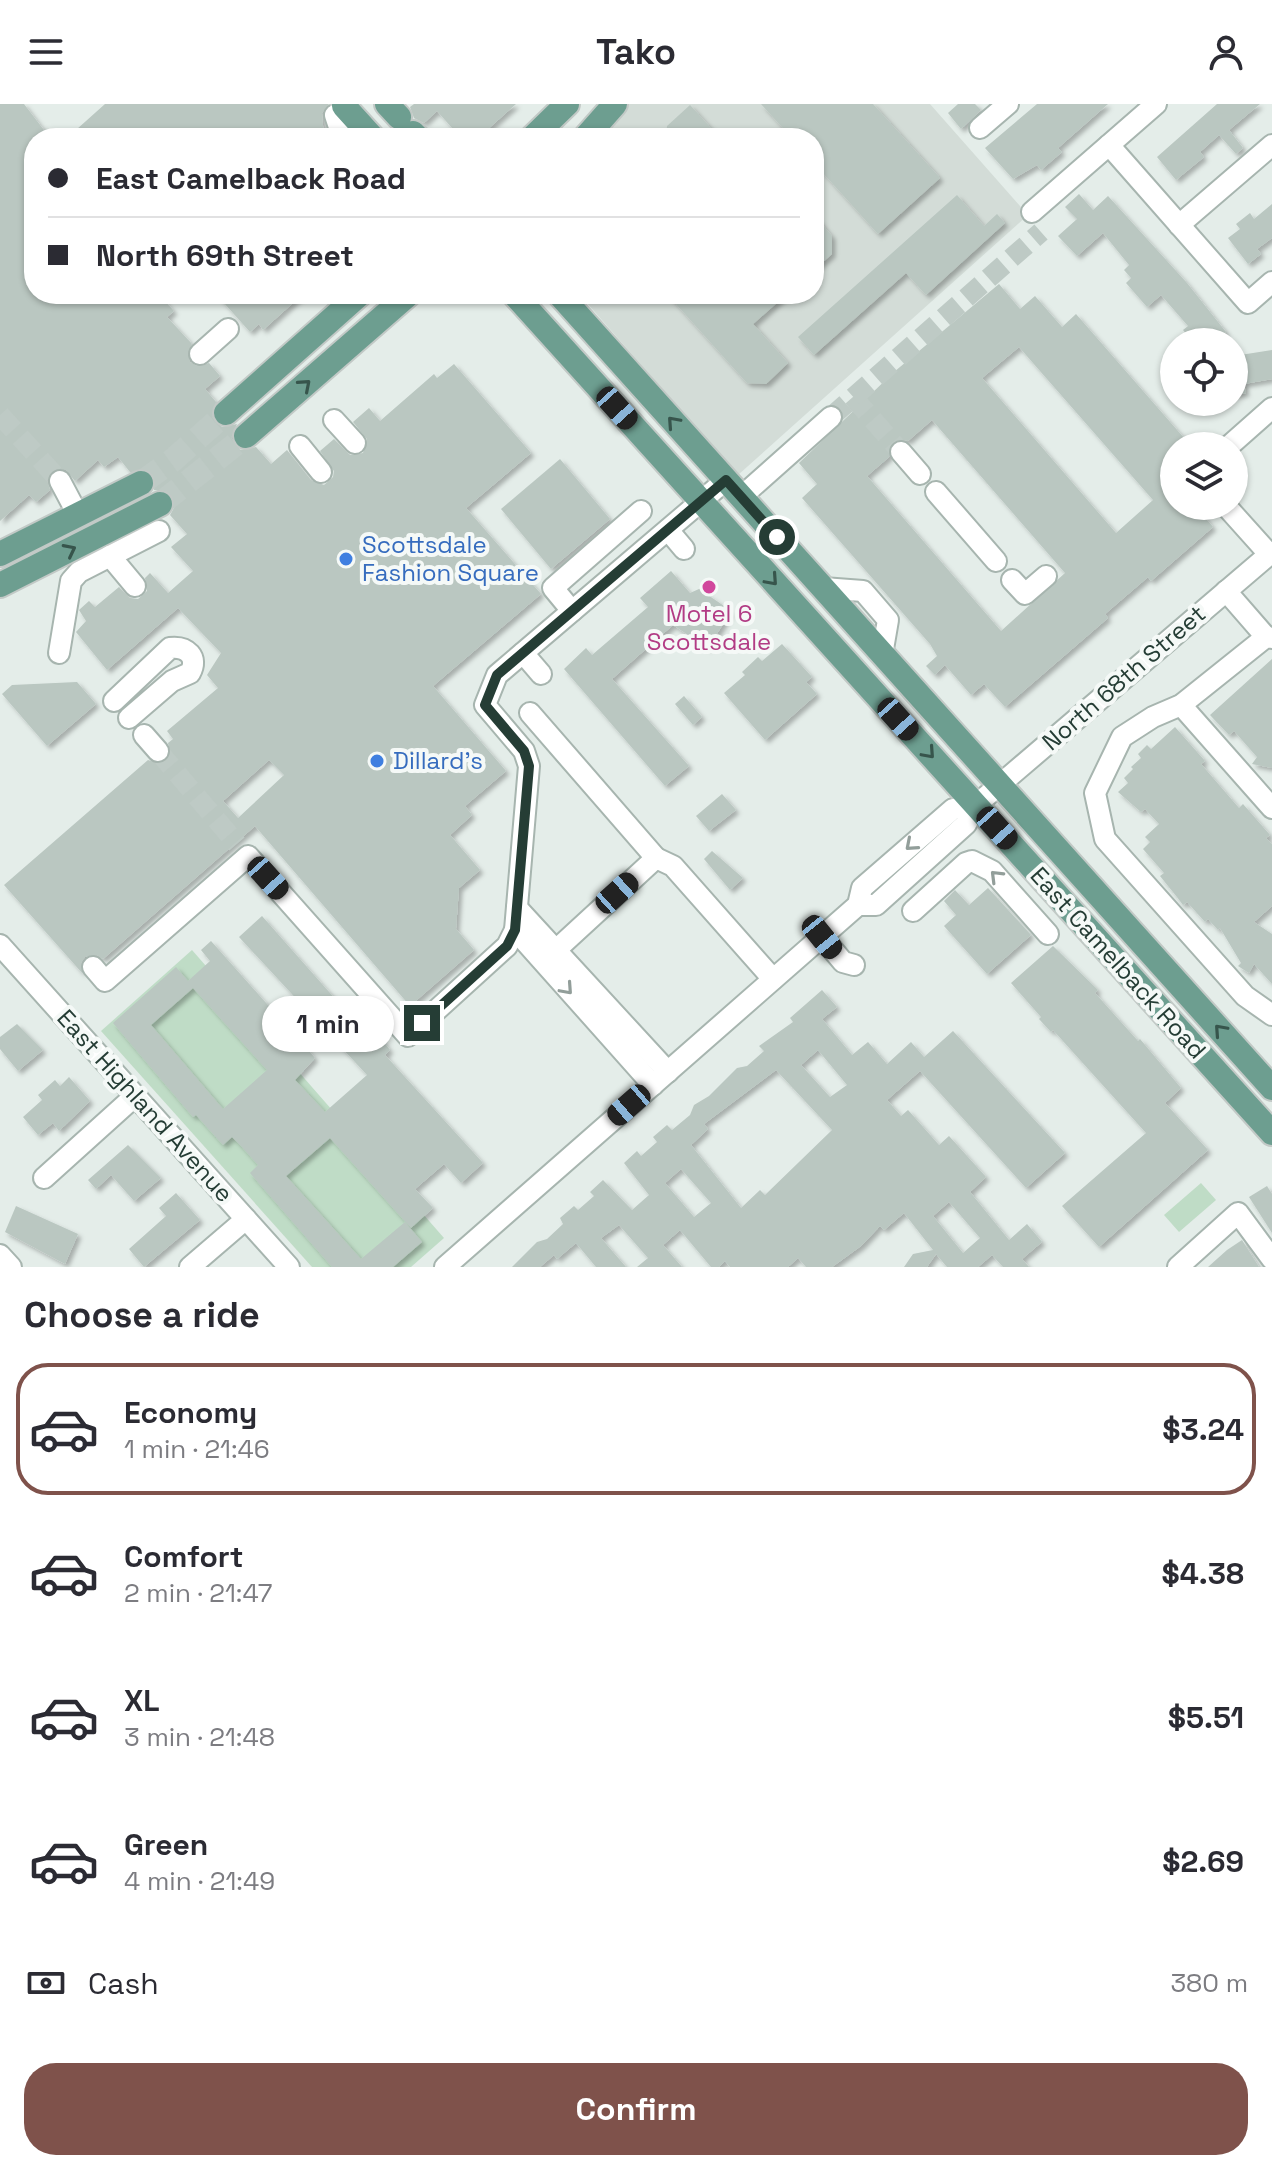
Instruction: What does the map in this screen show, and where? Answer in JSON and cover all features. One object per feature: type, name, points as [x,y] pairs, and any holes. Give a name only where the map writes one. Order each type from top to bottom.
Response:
[{"type":"main road","points":[[542,128],[567,104]]},
{"type":"main road","points":[[594,128],[615,104]]},
{"type":"main road","points":[[340,111],[361,128]]},
{"type":"main road","points":[[349,304],[269,376],[259,407],[237,425],[271,414],[398,304]]},
{"type":"main road","name":"East Camelback Road","points":[[523,304],[1272,1133]]},
{"type":"main road","name":"East Camelback Road","points":[[568,304],[1272,1091]]},
{"type":"main road","points":[[271,414],[280,381],[330,334],[330,321]]},
{"type":"main road","points":[[0,554],[141,483]]},
{"type":"main road","points":[[0,585],[160,504]]},
{"type":"street","points":[[980,128],[1008,104]]},
{"type":"street","points":[[1032,212],[1156,104]]},
{"type":"street","points":[[339,128],[340,111]]},
{"type":"street","points":[[1109,145],[1248,303],[1272,282]]},
{"type":"street","points":[[1179,225],[1272,145]]},
{"type":"street","points":[[200,354],[228,329]]},
{"type":"street","points":[[1245,432],[1272,408]]},
{"type":"street","points":[[93,967],[105,981],[242,850],[408,1036],[507,946],[515,930],[529,766],[524,751],[485,705],[497,675],[701,501],[733,489],[831,417]]},
{"type":"street","points":[[334,420],[355,443]]},
{"type":"street","points":[[300,446],[321,472]]},
{"type":"street","points":[[901,452],[920,474]]},
{"type":"street","points":[[60,481],[78,515]]},
{"type":"street","points":[[936,492],[996,561]]},
{"type":"street","points":[[572,611],[553,588],[641,511]]},
{"type":"street","points":[[1239,520],[1270,553]]},
{"type":"street","points":[[668,530],[684,549]]},
{"type":"street","points":[[59,653],[71,581],[79,572],[159,531]]},
{"type":"street","name":"North 68th Street","points":[[445,1267],[858,905],[876,905],[966,824],[976,805],[1270,553]]},
{"type":"street","points":[[110,556],[135,586]]},
{"type":"street","points":[[1012,580],[1025,594],[1046,576]]},
{"type":"street","points":[[1226,591],[1269,637],[1181,705],[1153,717],[1122,737],[1095,793],[1105,839],[1245,996],[1272,1015]]},
{"type":"street","points":[[114,701],[170,648],[183,648],[190,653],[193,660],[190,673],[172,681],[129,718]]},
{"type":"street","points":[[523,653],[541,674]]},
{"type":"street","points":[[157,663],[172,681]]},
{"type":"street","points":[[1181,705],[1272,808]]},
{"type":"street","points":[[530,713],[656,858],[673,866],[773,979]]},
{"type":"street","points":[[144,735],[158,751]]},
{"type":"street","points":[[557,949],[656,858]]},
{"type":"street","points":[[913,911],[972,861],[992,871],[1048,934]]},
{"type":"street","points":[[517,908],[557,949],[660,1078]]},
{"type":"street","points":[[515,930],[660,1078]]},
{"type":"street","points":[[822,937],[843,962],[854,965]]},
{"type":"street","name":"East Highland Avenue","points":[[0,945],[289,1267]]},
{"type":"street","points":[[1251,1111],[1272,1091]]},
{"type":"street","points":[[44,1178],[135,1096]]},
{"type":"street","points":[[1178,1267],[1238,1213],[1272,1259]]},
{"type":"street","points":[[190,1267],[246,1219]]},
{"type":"street","points":[[0,1255],[11,1267]]},
{"type":"shaded area","points":[[628,104],[930,104],[1028,215],[738,475],[588,304],[824,304],[824,128],[609,128]]},
{"type":"green space","points":[[192,950],[444,1238],[411,1267],[312,1267],[101,1031]]},
{"type":"green space","points":[[1201,1183],[1216,1200],[1179,1232],[1164,1215]]},
{"type":"building","name":"Scottsdale Fashion Square","points":[[0,104],[24,104],[42,128],[24,128],[24,304],[167,304],[174,311],[167,317],[192,344],[188,351],[190,362],[197,366],[209,363],[220,376],[205,389],[216,402],[212,417],[222,427],[237,424],[231,438],[240,450],[256,447],[271,464],[287,450],[311,480],[324,485],[333,477],[334,471],[320,451],[334,439],[350,455],[363,453],[367,439],[353,422],[369,408],[380,421],[434,374],[437,378],[454,364],[531,453],[466,508],[541,594],[433,686],[506,771],[465,806],[472,815],[450,835],[480,870],[459,888],[456,929],[474,950],[410,1006],[255,826],[103,959],[97,955],[85,957],[81,963],[83,974],[4,885],[148,760],[160,764],[167,760],[170,754],[168,743],[173,739],[167,731],[218,688],[207,675],[221,653],[178,608],[107,670],[76,632],[86,621],[79,610],[89,601],[95,607],[119,587],[130,598],[138,599],[147,591],[145,578],[150,573],[168,593],[193,571],[171,547],[187,534],[170,515],[175,506],[174,498],[168,491],[154,490],[155,477],[149,470],[130,472],[118,457],[104,467],[98,460],[75,481],[66,470],[55,469],[47,480],[50,490],[36,502],[29,495],[0,521]],"holes":[[[269,760],[284,775],[238,818],[223,801]]]},
{"type":"building","points":[[105,104],[329,104],[322,113],[323,128],[78,128]]},
{"type":"building","points":[[414,104],[516,104],[489,128],[452,128],[437,111],[424,123],[414,118],[410,107]]},
{"type":"building","points":[[761,104],[873,104],[940,178],[878,234],[824,174],[824,128],[783,128]]},
{"type":"building","points":[[958,104],[975,104],[981,110],[961,129],[948,113]]},
{"type":"building","points":[[1037,104],[1108,104],[1058,148],[1062,152],[1041,170],[1037,165],[1013,179],[985,148]]},
{"type":"building","points":[[1217,104],[1260,104],[1229,130],[1243,148],[1236,154],[1219,135],[1200,152],[1204,157],[1176,180],[1157,157]]},
{"type":"building","points":[[690,105],[711,128],[667,128]]},
{"type":"building","points":[[1079,194],[1093,210],[1108,196],[1187,283],[1223,328],[1186,328],[1188,326],[1161,295],[1147,307],[1126,283],[1131,278],[1124,270],[1129,265],[1103,233],[1077,256],[1058,236],[1077,219],[1065,207]]},
{"type":"building","points":[[957,195],[984,226],[997,214],[1005,223],[926,295],[906,273],[814,355],[798,337]]},
{"type":"building","points":[[1272,204],[1272,238],[1257,249],[1261,254],[1248,264],[1228,238],[1240,229],[1236,224],[1250,213],[1254,219]]},
{"type":"building","points":[[824,227],[832,236],[832,254],[824,261]]},
{"type":"building","points":[[999,284],[1020,309],[1035,296],[1062,327],[1076,314],[1160,410],[1160,416],[1165,416],[1179,432],[1160,432],[1160,520],[1207,520],[1213,527],[1151,581],[1148,577],[1105,614],[1108,618],[1005,707],[984,684],[971,695],[945,665],[935,675],[926,666],[937,656],[930,644],[802,498],[817,484],[799,463],[894,372]],"holes":[[[1019,347],[1153,500],[1116,533],[982,378]],[[932,420],[1065,573],[1001,631],[867,476],[889,457],[892,443],[899,439],[908,441]]]},
{"type":"building","points":[[225,304],[292,304],[263,330],[259,324],[250,332]]},
{"type":"building","points":[[676,304],[776,304],[753,324],[788,363],[766,384],[747,383]]},
{"type":"building","points":[[1272,350],[1272,379],[1248,383],[1248,354]]},
{"type":"building","points":[[560,459],[610,519],[551,569],[501,509]]},
{"type":"building","points":[[671,571],[690,593],[699,589],[730,613],[708,648],[673,625],[612,679],[689,766],[665,786],[564,669],[586,648],[592,655],[648,607],[640,598]]},
{"type":"building","points":[[782,644],[812,677],[806,682],[817,694],[765,740],[724,693],[745,675],[742,672],[758,657],[762,661]]},
{"type":"building","points":[[1272,659],[1272,768],[1252,764],[1257,757],[1234,731],[1229,735],[1210,715]]},
{"type":"building","points":[[77,682],[96,704],[47,746],[2,694],[12,685]]},
{"type":"building","points":[[684,696],[702,717],[693,725],[675,704]]},
{"type":"building","points":[[1175,727],[1205,761],[1201,764],[1239,808],[1243,804],[1270,835],[1266,838],[1272,844],[1272,906],[1254,922],[1272,934],[1272,984],[1254,964],[1249,973],[1238,966],[1241,963],[1220,928],[1218,930],[1208,919],[1205,922],[1187,902],[1183,905],[1160,876],[1164,873],[1143,849],[1150,842],[1145,837],[1159,824],[1145,809],[1141,812],[1118,792],[1128,783],[1124,778],[1141,758],[1138,754],[1147,745],[1151,749]]},
{"type":"building","points":[[722,794],[736,810],[709,831],[696,816]]},
{"type":"building","points":[[712,851],[743,878],[730,890],[704,859]]},
{"type":"building","points":[[988,888],[1031,935],[987,974],[944,926],[956,915],[944,901],[955,890],[969,905]]},
{"type":"building","points":[[262,916],[360,1027],[365,1023],[382,1040],[390,1050],[385,1055],[483,1163],[461,1183],[444,1164],[415,1189],[433,1208],[411,1228],[330,1138],[286,1176],[361,1259],[405,1222],[422,1242],[393,1267],[332,1267],[250,1173],[258,1165],[242,1147],[232,1137],[223,1145],[196,1115],[193,1117],[113,1023],[176,967],[188,981],[210,961],[201,950],[211,941],[315,1058],[295,1080],[325,1112],[367,1075],[239,937]],"holes":[[[193,988],[267,1070],[223,1109],[151,1025]]]},
{"type":"building","points":[[1053,946],[1098,990],[1095,993],[1138,1041],[1140,1039],[1181,1088],[1165,1103],[1208,1150],[1099,1247],[1062,1206],[1146,1133],[1053,1030],[1051,1032],[1039,1019],[1041,1017],[1011,983]]},
{"type":"building","points":[[822,990],[837,1007],[822,1019],[852,1055],[868,1042],[887,1064],[911,1042],[924,1057],[953,1031],[1065,1153],[1026,1188],[920,1071],[887,1100],[901,1116],[908,1110],[939,1145],[949,1136],[986,1177],[970,1192],[1009,1240],[1027,1224],[1042,1242],[1022,1259],[1029,1267],[1003,1267],[992,1255],[978,1267],[947,1267],[936,1254],[927,1267],[904,1267],[913,1254],[933,1250],[904,1213],[884,1230],[880,1226],[861,1246],[832,1267],[806,1267],[798,1258],[788,1267],[730,1267],[725,1261],[719,1267],[711,1267],[680,1230],[663,1245],[682,1267],[637,1267],[648,1258],[619,1225],[601,1238],[626,1267],[596,1267],[576,1243],[557,1259],[554,1255],[540,1267],[512,1267],[537,1242],[547,1239],[563,1224],[560,1218],[574,1206],[578,1210],[594,1196],[590,1192],[603,1180],[632,1210],[649,1195],[624,1163],[637,1151],[641,1156],[657,1142],[653,1137],[667,1125],[672,1130],[690,1115],[694,1105],[709,1096],[737,1068],[747,1066],[764,1051],[759,1046],[793,1022],[790,1018]],"holes":[[[818,1050],[847,1085],[830,1097],[801,1065]],[[776,1070],[832,1130],[765,1195],[760,1190],[741,1208],[691,1145],[708,1129],[704,1124]],[[681,1169],[711,1203],[694,1217],[665,1183]],[[949,1202],[980,1238],[963,1253],[933,1216]]]},
{"type":"building","points":[[17,1024],[43,1050],[18,1071],[0,1049],[0,1037]]},
{"type":"building","points":[[69,1077],[90,1101],[59,1131],[53,1123],[38,1135],[23,1117],[42,1100],[38,1095],[55,1080],[60,1086]]},
{"type":"building","points":[[128,1145],[161,1178],[134,1201],[111,1175],[96,1189],[88,1180]]},
{"type":"building","points":[[1267,1186],[1272,1194],[1272,1233],[1249,1197]]},
{"type":"building","points":[[176,1193],[200,1220],[144,1267],[129,1249],[166,1216],[159,1208]]},
{"type":"building","points":[[16,1206],[78,1234],[65,1264],[5,1232]]},
{"type":"building","points":[[1242,1240],[1259,1267],[1208,1267],[1227,1250]]},
{"type":"tunnel","points":[[831,417],[1041,232]]},
{"type":"tunnel","points":[[853,397],[901,452]]},
{"type":"tunnel","points":[[141,483],[173,460],[226,413]]},
{"type":"tunnel","points":[[0,415],[60,481]]},
{"type":"tunnel","points":[[160,504],[246,436]]},
{"type":"tunnel","points":[[158,751],[237,844]]},
{"type":"place","name":"Scottsdale Fashion Square","points":[[346,559]]},
{"type":"place","name":"Motel 6 Scottsdale","points":[[709,587]]},
{"type":"place","name":"Dillard's","points":[[377,761]]},
{"type":"route","points":[[422,1023],[507,946],[515,930],[529,766],[524,751],[485,705],[497,675],[726,480],[777,537]]}]
